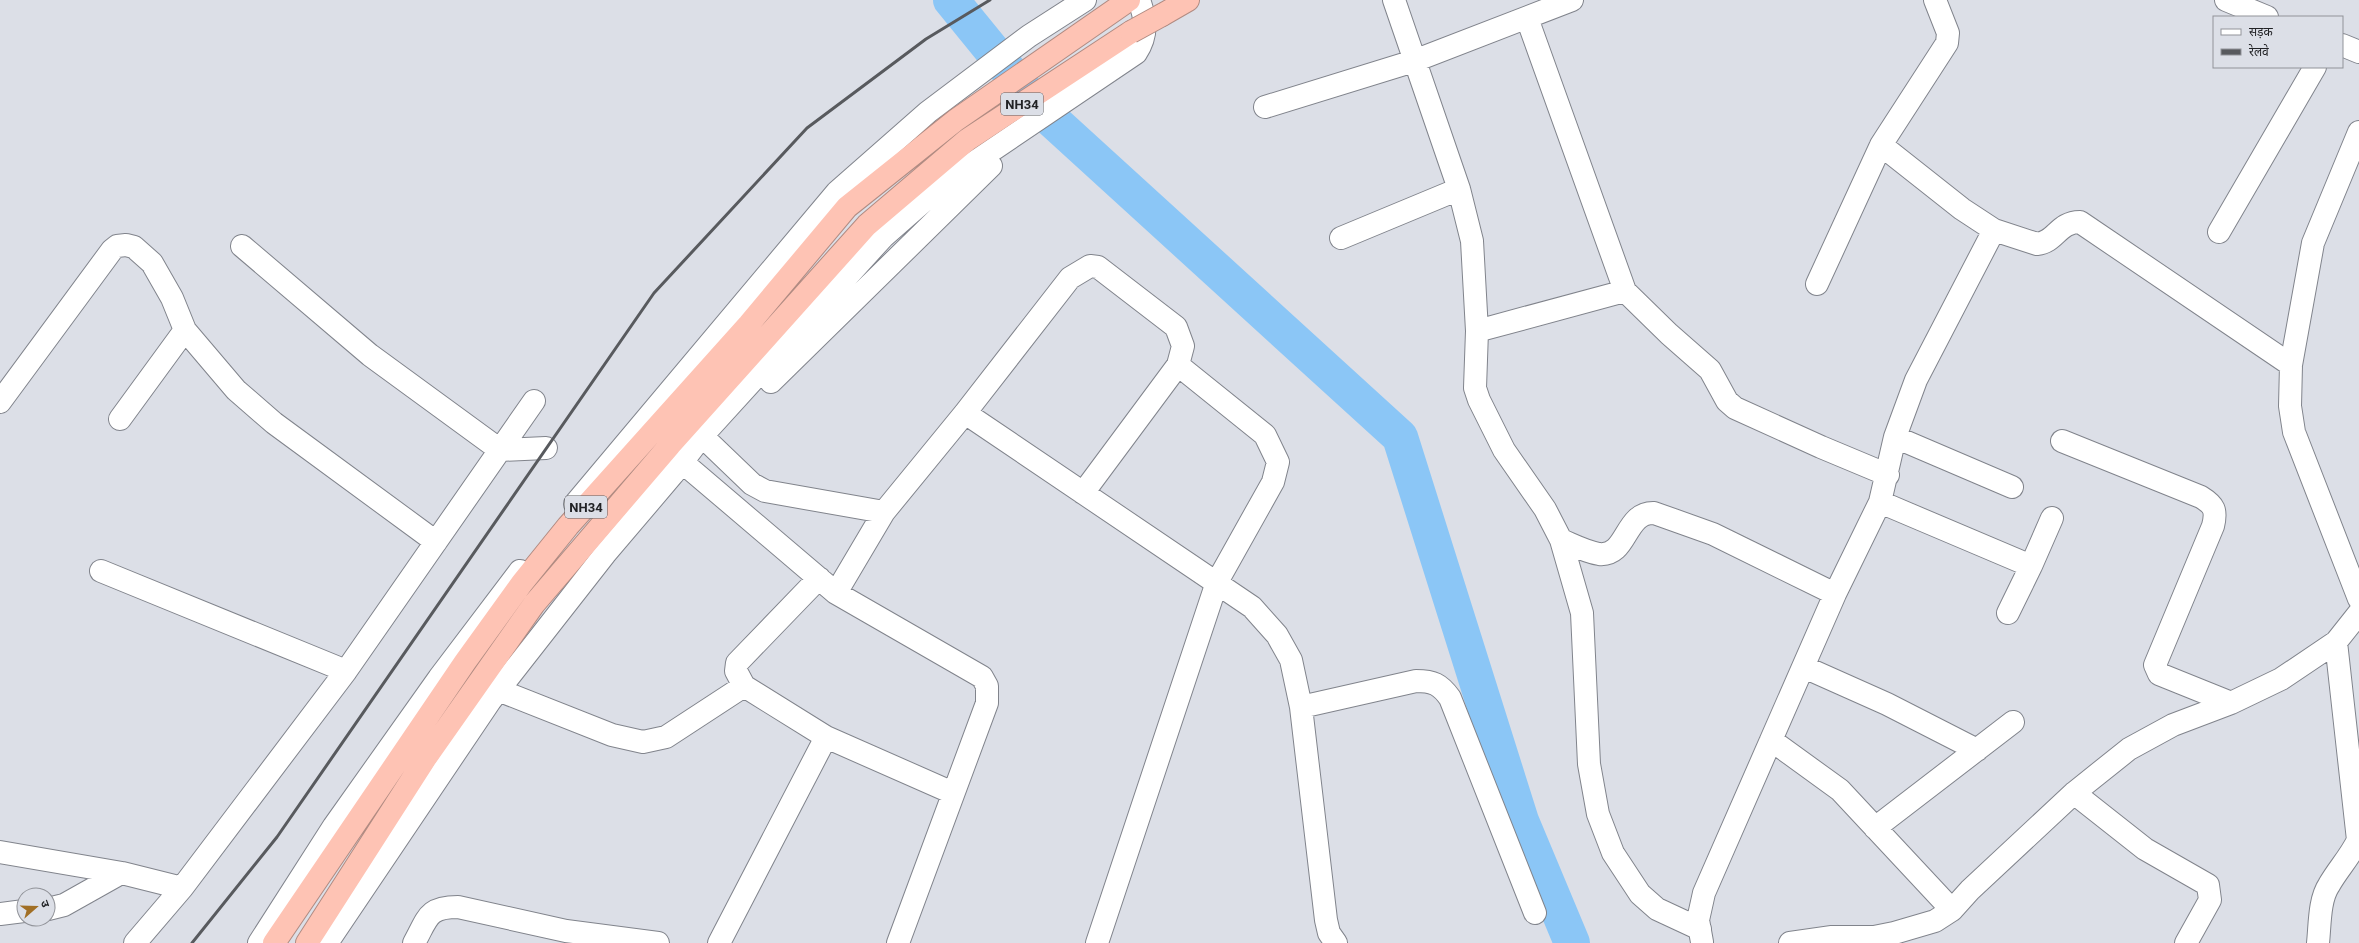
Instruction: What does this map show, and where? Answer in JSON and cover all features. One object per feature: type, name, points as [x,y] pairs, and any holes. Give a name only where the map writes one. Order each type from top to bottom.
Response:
[{"type":"highway","name":"NH34","points":[[307,943],[425,759],[534,604],[670,444],[867,225],[967,140],[1131,32],[1188,0]]},
{"type":"highway","name":"NH34","points":[[274,943],[465,662],[522,583],[568,526],[749,324],[848,207],[956,120],[1063,46],[1132,1]]},
{"type":"street","points":[[259,943],[334,826],[490,609],[641,423],[837,192],[928,112],[1029,36],[1085,0]]},
{"type":"street","points":[[1394,0],[1459,189],[1473,248],[1477,331],[1476,388],[1479,400],[1504,450],[1537,495],[1561,540],[1582,613],[1589,764],[1598,814],[1613,853],[1640,894],[1657,909],[1701,936]]},
{"type":"street","points":[[1265,107],[1414,61],[1572,0]]},
{"type":"street","points":[[1817,284],[1881,145],[1947,43],[1948,33],[1935,0]]},
{"type":"street","points":[[2226,0],[2265,16]]},
{"type":"street","points":[[327,943],[498,690],[605,554],[682,462],[706,439],[883,237],[948,180],[988,161],[1076,94],[1136,53],[1144,41],[1145,15],[1132,1]]},
{"type":"street","points":[[1526,18],[1625,291],[1668,334],[1710,370],[1727,401],[1735,408],[1821,447],[1888,475]]},
{"type":"street","points":[[2343,45],[2359,52]]},
{"type":"street","points":[[2219,232],[2314,68]]},
{"type":"street","points":[[1790,943],[1832,937],[1874,937],[1894,933],[1935,921],[1952,910],[1975,885],[2074,793],[2129,749],[2173,725],[2231,703],[2281,679],[2336,642],[2359,601],[2294,432],[2290,406],[2291,365],[2313,243],[2359,132]]},
{"type":"street","points":[[1881,145],[1962,208],[1994,230],[2037,244],[2044,244],[2050,240],[2064,225],[2071,222],[2080,222],[2291,365]]},
{"type":"street","points":[[1341,238],[1459,189]]},
{"type":"street","points":[[1701,936],[1698,920],[1704,893],[1835,594],[1880,502],[1888,475],[1895,437],[1916,380],[1994,230]]},
{"type":"street","points":[[0,402],[117,246],[126,245],[134,247],[152,263],[168,291],[185,330],[236,390],[274,423],[436,542]]},
{"type":"street","points":[[242,246],[370,355],[500,450],[546,448]]},
{"type":"street","points":[[836,593],[884,512],[965,413],[1070,278],[1090,266],[1098,267],[1176,327],[1181,336],[1183,346],[1178,365],[1083,493]]},
{"type":"street","points":[[1477,331],[1625,291]]},
{"type":"street","points":[[120,419],[185,330]]},
{"type":"street","points":[[1097,943],[1217,582],[1273,482],[1278,462],[1265,435],[1178,365]]},
{"type":"street","points":[[134,943],[182,888],[346,671],[534,401]]},
{"type":"street","points":[[965,413],[1217,582],[1252,607],[1277,635],[1291,660],[1302,707],[1326,920],[1329,933],[1336,943]]},
{"type":"street","points":[[1895,437],[2012,487]]},
{"type":"street","points":[[706,439],[752,484],[765,491],[884,512]]},
{"type":"street","points":[[2062,441],[2201,497],[2213,504],[2216,514],[2213,526],[2155,665],[2160,674],[2231,703]]},
{"type":"street","points":[[682,462],[836,593],[982,677],[987,686],[987,703],[898,943]]},
{"type":"street","points":[[1880,502],[2031,566]]},
{"type":"street","points":[[1561,540],[1598,554],[1605,554],[1616,549],[1638,516],[1646,512],[1654,512],[1713,534],[1835,594]]},
{"type":"street","points":[[2008,612],[2031,566],[2052,518]]},
{"type":"street","points":[[101,571],[346,671]]},
{"type":"street","points":[[819,578],[737,662],[736,671],[744,686],[826,737],[953,793]]},
{"type":"street","points":[[2318,943],[2323,904],[2328,886],[2352,853],[2358,840],[2336,642]]},
{"type":"street","points":[[1804,667],[1887,704],[1977,750]]},
{"type":"street","points":[[1302,707],[1416,681],[1429,681],[1441,685],[1450,698],[1535,912]]},
{"type":"street","points":[[498,690],[612,735],[643,742],[666,737],[744,686]]},
{"type":"street","points":[[1875,828],[2013,722]]},
{"type":"street","points":[[719,943],[826,737]]},
{"type":"street","points":[[1771,740],[1840,790],[1952,910]]},
{"type":"street","points":[[2074,793],[2145,849],[2208,886],[2210,900],[2186,943]]},
{"type":"street","points":[[0,852],[121,873],[182,888]]},
{"type":"street","points":[[56,907],[64,905],[121,873]]},
{"type":"street","points":[[414,943],[430,914],[442,908],[458,908],[566,931],[658,943]]},
{"type":"street","points":[[0,914],[16,912]]},
{"type":"waterway","points":[[951,0],[1039,108],[1400,437],[1521,821],[1572,943]]},
{"type":"railway","points":[[192,943],[277,837],[654,293],[807,128],[926,39],[990,0]]}]
